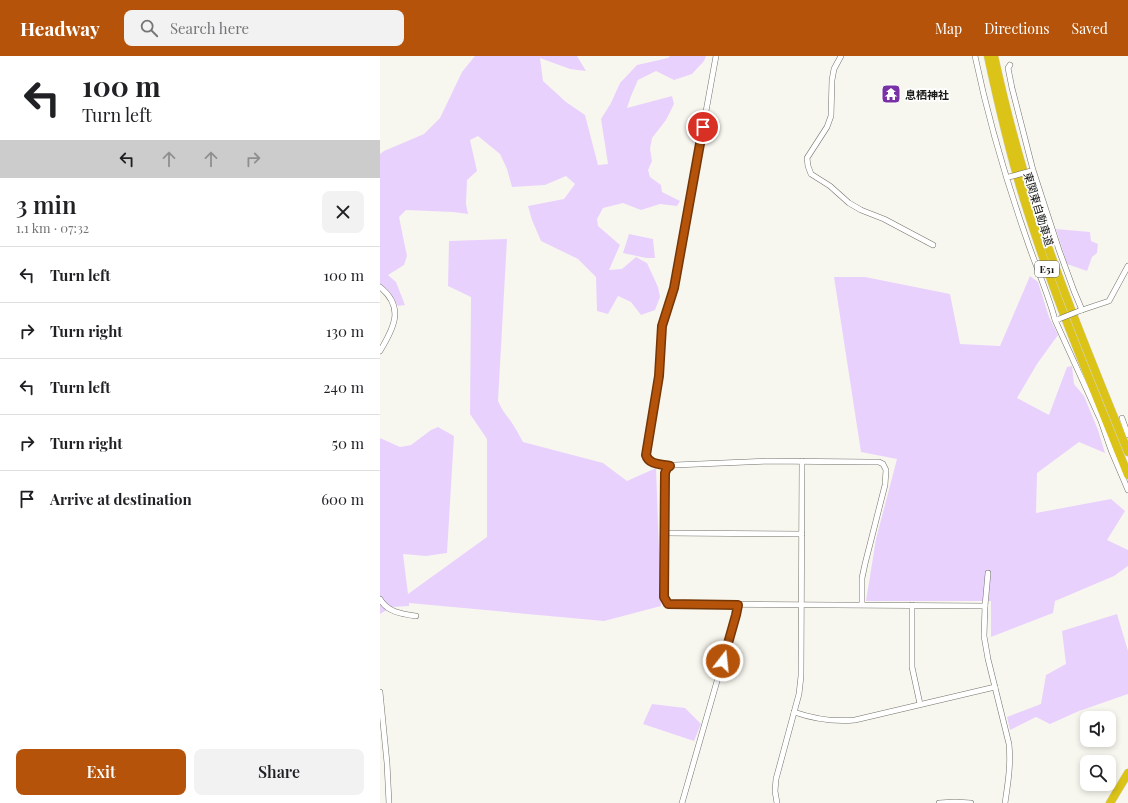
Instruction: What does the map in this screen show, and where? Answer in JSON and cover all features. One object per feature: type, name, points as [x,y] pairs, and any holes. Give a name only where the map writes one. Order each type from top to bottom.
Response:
[{"type":"highway","name":"東関東自動車道","points":[[988,56],[1002,119],[1026,208],[1039,247],[1076,346],[1128,475]]},
{"type":"highway","name":"東関東自動車道","points":[[994,56],[1010,125],[1034,205],[1068,300],[1128,452]]},
{"type":"highway","points":[[1110,803],[1128,773]]},
{"type":"street","points":[[716,56],[674,288],[662,326],[659,376],[646,455],[647,460],[652,463],[670,466],[767,461],[879,462],[883,464],[885,466],[886,474],[885,485],[865,564],[861,592],[862,605]]},
{"type":"street","points":[[841,56],[834,69],[832,80],[831,116],[827,127],[808,158],[811,174],[830,186],[849,203],[861,210],[884,219],[933,245]]},
{"type":"street","points":[[975,56],[990,119],[1027,240],[1057,320],[1101,421],[1111,450],[1128,490]]},
{"type":"street","points":[[1010,65],[1008,68],[1032,170],[1081,310]]},
{"type":"street","points":[[1008,178],[1032,170]]},
{"type":"street","points":[[1057,320],[1109,301],[1128,266]]},
{"type":"street","points":[[380,287],[386,292],[396,310],[396,317],[393,326],[380,351]]},
{"type":"street","points":[[1122,418],[1128,434]]},
{"type":"street","points":[[777,803],[775,791],[776,780],[799,694],[801,676],[802,461]]},
{"type":"street","points":[[670,466],[667,468],[665,473],[664,597],[668,604],[985,606]]},
{"type":"street","points":[[665,533],[802,534]]},
{"type":"street","points":[[988,573],[985,606],[985,642],[1009,744],[1010,768],[1006,803]]},
{"type":"street","points":[[381,602],[394,611],[416,616]]},
{"type":"street","points":[[682,803],[738,605]]},
{"type":"street","points":[[912,605],[912,668],[920,704]]},
{"type":"street","points":[[794,712],[817,718],[843,721],[866,718],[995,686]]},
{"type":"street","points":[[380,692],[389,803]]},
{"type":"street","points":[[939,803],[971,803]]},
{"type":"shaded area","points":[[475,56],[577,56],[586,71],[570,69],[540,58],[543,81],[566,102],[585,115],[598,165],[608,164],[601,119],[611,103],[620,83],[637,65],[668,58],[670,56],[706,56],[704,61],[692,74],[674,80],[656,71],[638,80],[627,108],[672,96],[674,104],[666,120],[652,138],[650,149],[652,161],[648,170],[650,177],[661,185],[662,192],[680,201],[677,206],[660,204],[641,210],[623,203],[603,208],[597,219],[598,226],[620,245],[609,270],[622,269],[636,257],[647,263],[658,287],[660,297],[655,310],[641,315],[631,302],[618,296],[608,314],[597,311],[596,277],[578,259],[541,241],[528,206],[564,199],[575,184],[566,176],[545,185],[512,187],[507,169],[500,154],[478,136],[470,140],[477,171],[467,180],[466,204],[468,214],[406,210],[399,217],[407,256],[404,265],[388,275],[396,282],[405,305],[398,306],[387,289],[380,285],[380,154],[424,134],[440,118],[462,72]]},
{"type":"shaded area","points":[[1056,229],[1090,232],[1091,241],[1098,244],[1097,253],[1092,257],[1087,271],[1067,264]]},
{"type":"shaded area","points":[[629,234],[653,239],[655,258],[646,258],[623,253]]},
{"type":"shaded area","points":[[507,239],[498,401],[523,442],[603,463],[627,481],[656,468],[661,606],[604,621],[409,603],[409,606],[392,607],[380,614],[380,438],[400,447],[411,445],[431,430],[438,427],[454,436],[447,553],[426,556],[403,554],[408,594],[487,537],[487,439],[470,414],[471,297],[448,286],[449,241]]},
{"type":"shaded area","points":[[1030,276],[1038,282],[1049,317],[1058,335],[1037,364],[1017,398],[1049,415],[1067,367],[1072,366],[1074,384],[1084,396],[1098,430],[1105,453],[1079,442],[1037,473],[1036,513],[1111,499],[1125,511],[1107,540],[1128,550],[1128,566],[1114,576],[1055,601],[1053,613],[991,637],[991,601],[866,601],[876,539],[897,459],[861,452],[834,277],[865,277],[950,294],[960,344],[1000,346]]},
{"type":"shaded area","points":[[1117,614],[1128,651],[1128,694],[1079,711],[1050,724],[1036,717],[1010,730],[1007,717],[1041,704],[1046,675],[1066,664],[1062,631]]},
{"type":"shaded area","points":[[652,704],[685,708],[701,724],[694,741],[643,724]]},
{"type":"place","name":"息栖神社","points":[[891,94]]},
{"type":"route","points":[[703,127],[674,288],[662,326],[659,376],[646,455],[647,460],[652,463],[670,466],[667,468],[665,473],[665,600],[668,604],[738,605],[723,661]]}]
